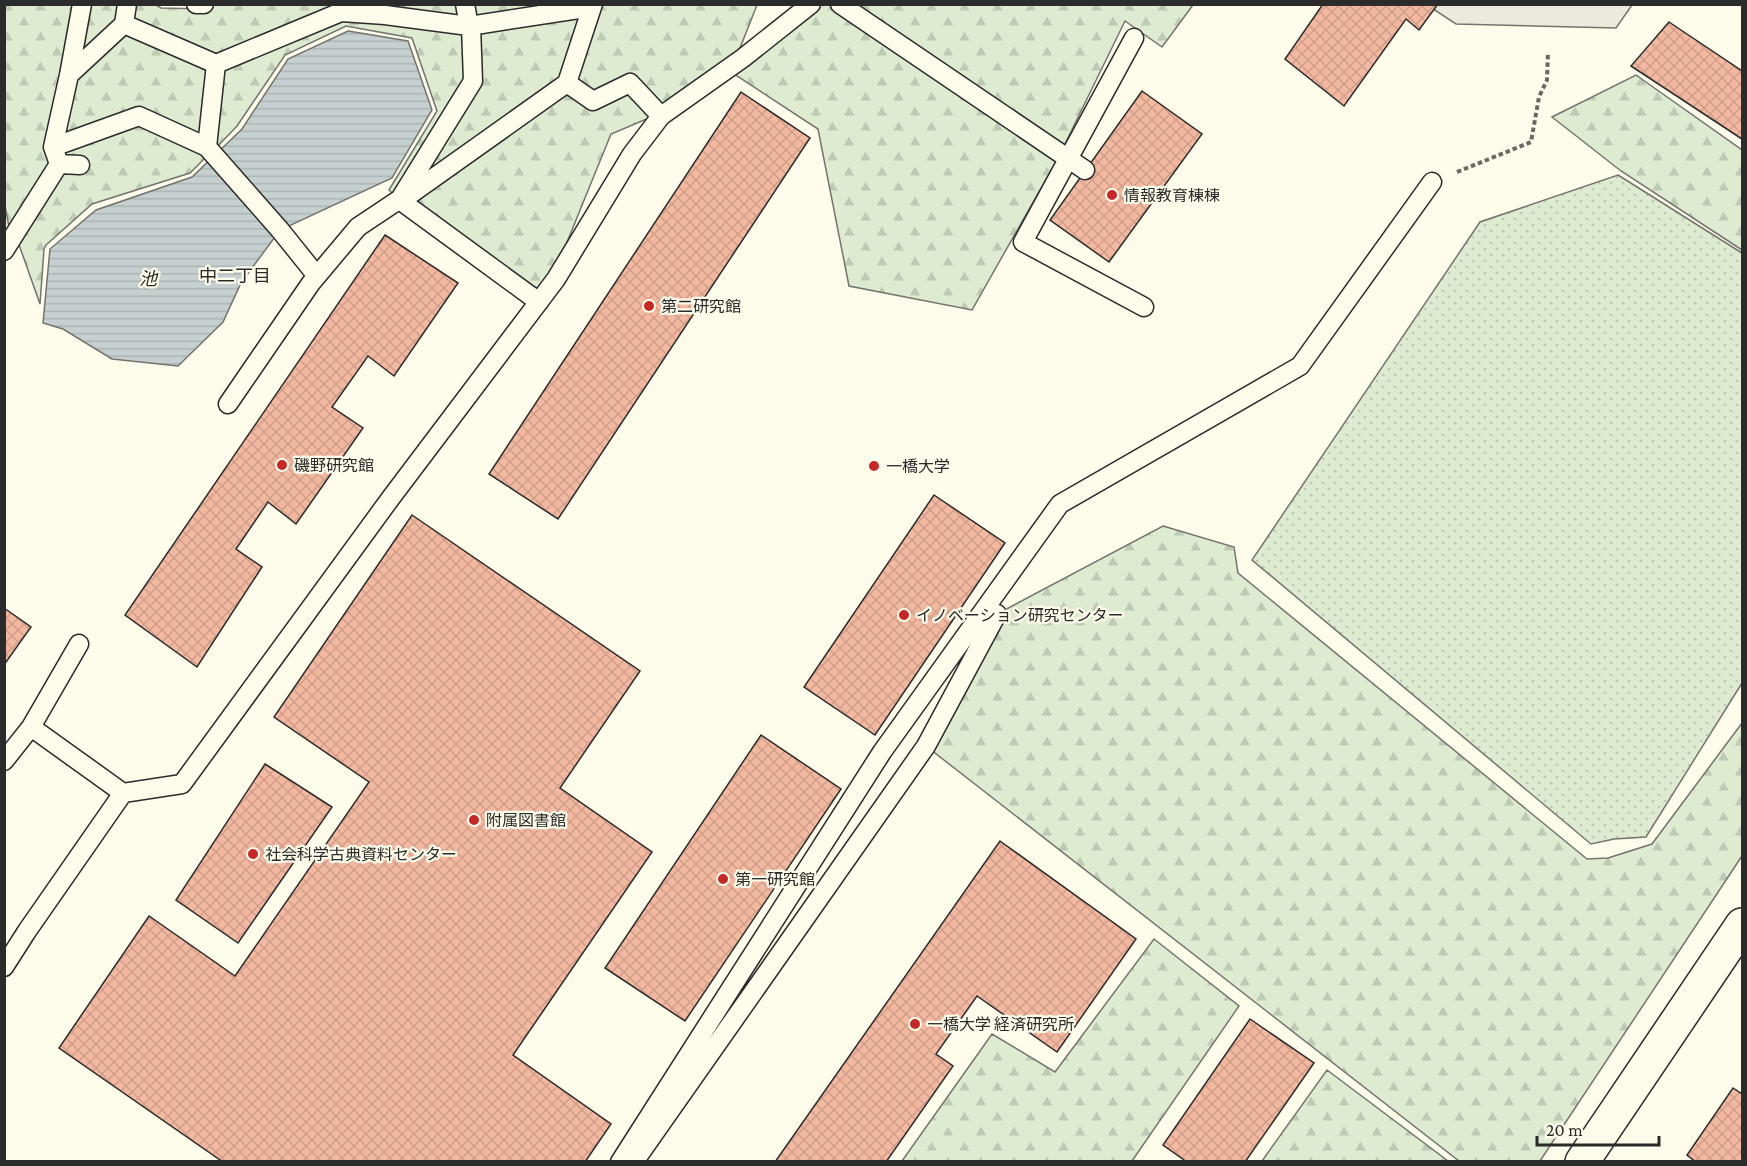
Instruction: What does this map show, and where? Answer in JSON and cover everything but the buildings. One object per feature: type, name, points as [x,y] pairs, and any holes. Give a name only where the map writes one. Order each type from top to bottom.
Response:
[{"type":"street","points":[[1582,1161],[1743,925]]},
{"type":"lane","points":[[4,251],[56,156],[82,4]]},
{"type":"lane","points":[[69,75],[124,24],[128,4]]},
{"type":"lane","points":[[196,4],[204,4]]},
{"type":"lane","points":[[228,404],[290,312],[358,227],[400,199],[473,81],[471,26],[469,26],[465,4]]},
{"type":"lane","points":[[31,727],[123,793],[182,784],[390,499],[556,279],[632,154],[661,116],[743,58],[812,4]]},
{"type":"lane","points":[[840,4],[1085,170]]},
{"type":"lane","points":[[124,24],[216,64],[341,12],[379,10],[469,26],[592,6],[567,82],[401,201],[539,302]]},
{"type":"lane","points":[[1134,38],[1023,242],[1144,307]]},
{"type":"lane","points":[[207,147],[216,64]]},
{"type":"lane","points":[[567,82],[593,101],[630,83],[661,116]]},
{"type":"lane","points":[[56,156],[139,116],[207,147],[317,276]]},
{"type":"lane","points":[[56,156],[80,165]]},
{"type":"lane","points":[[620,1161],[882,752],[1060,504],[1300,366],[1432,182]]},
{"type":"lane","points":[[634,1161],[926,746],[997,614]]},
{"type":"lane","points":[[4,760],[31,727],[79,644]]},
{"type":"lane","points":[[4,967],[123,793]]},
{"type":"path","points":[[1432,182],[1531,142],[1539,97],[1547,80],[1548,52]]},
{"type":"green space","points":[[132,4],[156,5],[161,8],[208,9],[212,4],[363,4],[215,58],[130,20]]},
{"type":"green space","points":[[471,4],[573,5],[474,19]]},
{"type":"green space","points":[[4,5],[75,5],[53,163],[9,227],[4,201]]},
{"type":"green space","points":[[87,5],[121,5],[117,21],[76,62]]},
{"type":"green space","points":[[380,5],[459,5],[462,20],[387,11]]},
{"type":"green space","points":[[600,5],[757,5],[738,53],[662,109],[634,78],[594,93],[572,81]]},
{"type":"green space","points":[[820,5],[830,5],[1058,158],[972,310],[849,286],[818,129],[731,72]]},
{"type":"green space","points":[[855,5],[1193,5],[1162,47],[1125,21],[1063,148]]},
{"type":"green space","points":[[587,11],[564,80],[410,192],[476,83],[474,29]]},
{"type":"green space","points":[[341,17],[465,31],[467,79],[396,197],[389,190],[437,111],[412,38],[346,26],[285,55],[237,126],[215,149],[221,69]]},
{"type":"green space","points":[[125,30],[210,67],[200,144],[142,113],[59,138],[74,77]]},
{"type":"green space","points":[[1636,75],[1742,150],[1742,250],[1621,171],[1552,117]]},
{"type":"green space","points":[[567,87],[594,106],[629,87],[656,115],[611,134],[552,279],[538,297],[409,198]]},
{"type":"green space","points":[[140,123],[206,157],[190,173],[92,204],[46,245],[40,304],[17,239],[61,169],[81,173],[88,170],[87,164],[62,158],[59,151]]},
{"type":"green space","points":[[1618,175],[1742,253],[1742,683],[1646,837],[1614,839],[1591,844],[1252,560],[1480,222]]},
{"type":"green space","points":[[1163,526],[1234,547],[1238,573],[1587,859],[1608,858],[1652,844],[1742,723],[1742,856],[1540,1161],[1459,1161],[926,746],[997,614]]},
{"type":"green space","points":[[1154,939],[1239,1006],[1132,1161],[902,1161],[992,1034],[1055,1072]]},
{"type":"green space","points":[[1327,1070],[1448,1161],[1262,1161]]},
{"type":"shaded area","points":[[1427,5],[1632,5],[1616,28],[1456,24]]},
{"type":"water","name":"池","points":[[348,31],[408,41],[432,110],[392,178],[280,230],[241,283],[223,322],[178,366],[112,359],[63,329],[43,323],[50,249],[96,210],[192,177],[242,129],[288,59]]},
{"type":"place","name":"情報教育棟棟","points":[[1112,195]]},
{"type":"place","name":"第二研究館","points":[[649,306]]},
{"type":"place","name":"磯野研究館","points":[[282,465]]},
{"type":"place","name":"一橋大学","points":[[874,466]]},
{"type":"place","name":"イノベーション研究センター","points":[[904,615]]},
{"type":"place","name":"附属図書館","points":[[474,820]]},
{"type":"place","name":"社会科学古典資料センター","points":[[253,854]]},
{"type":"place","name":"第一研究館","points":[[723,879]]},
{"type":"place","name":"一橋大学 経済研究所","points":[[915,1024]]},
{"type":"district","name":"中二丁目","points":[[235,276]]}]
